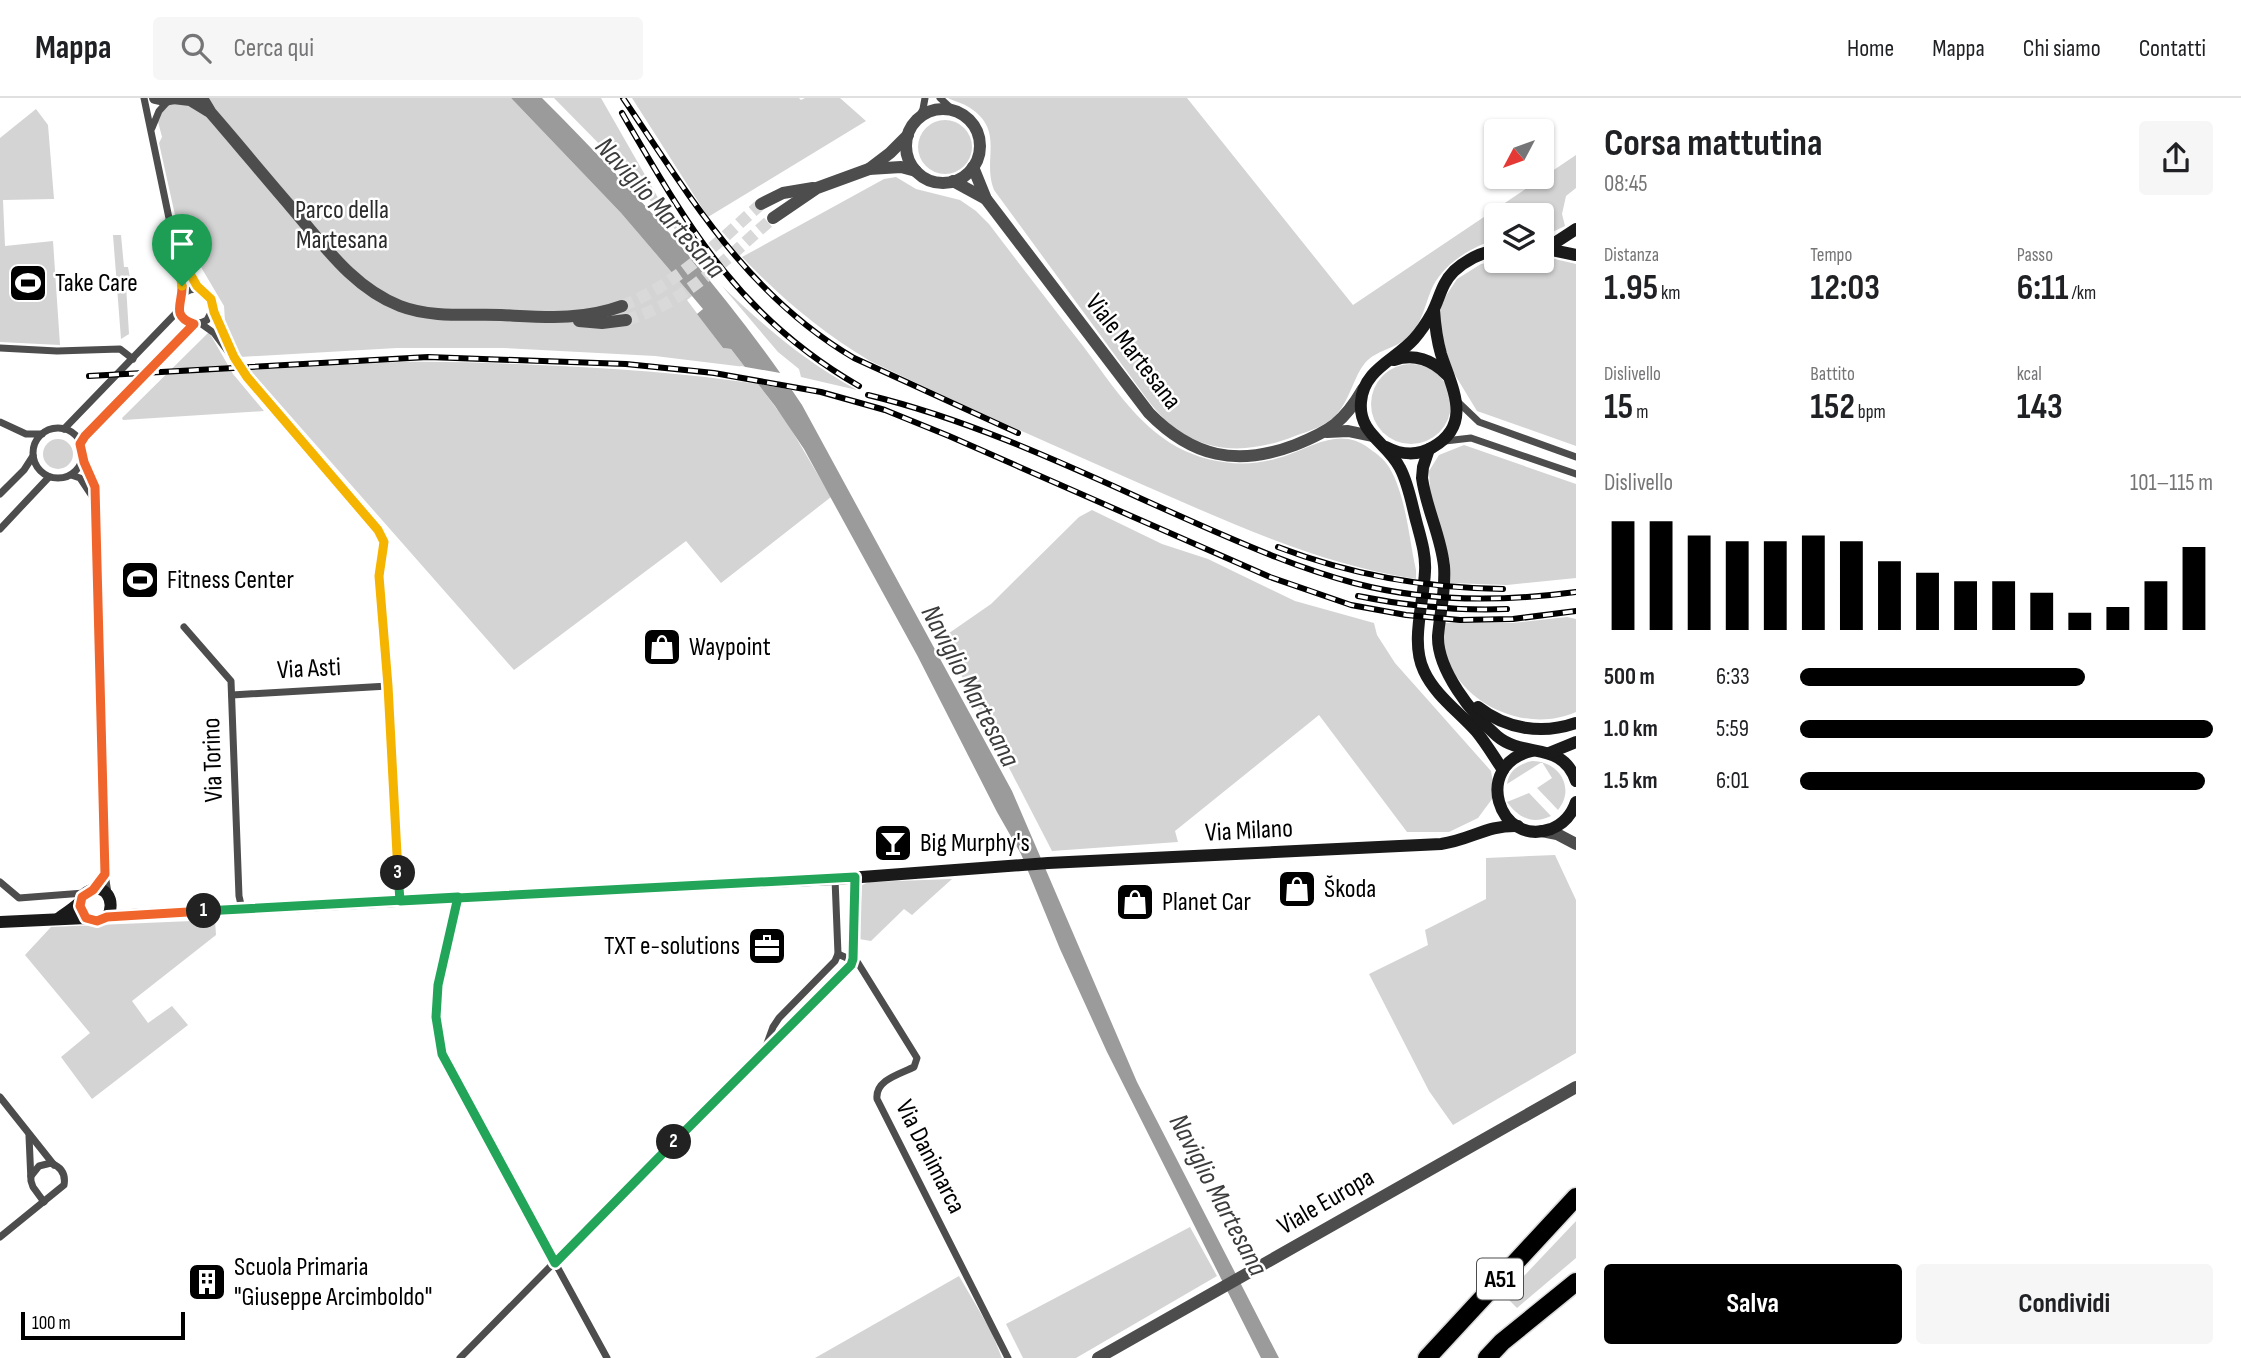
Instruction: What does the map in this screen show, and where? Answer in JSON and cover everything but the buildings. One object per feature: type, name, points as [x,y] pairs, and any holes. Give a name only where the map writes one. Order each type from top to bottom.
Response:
[{"type":"highway","name":"A51","points":[[1427,1358],[1575,1198]]},
{"type":"highway","name":"A51","points":[[1487,1358],[1502,1342],[1576,1282]]},
{"type":"main road","points":[[1554,242],[1576,229]]},
{"type":"main road","points":[[1554,250],[1576,255]]},
{"type":"main road","points":[[1484,254],[1473,257],[1452,273],[1441,289],[1434,310],[1412,341],[1372,374],[1364,388],[1361,413],[1372,436],[1392,455],[1401,470],[1424,549],[1425,574],[1418,643],[1422,667],[1437,691],[1475,731],[1503,771]]},
{"type":"main road","points":[[1382,445],[1406,454],[1429,449],[1441,442],[1453,426],[1457,415],[1457,401],[1438,344],[1434,310]]},
{"type":"main road","points":[[1388,362],[1405,357],[1423,359],[1439,367],[1451,381]]},
{"type":"main road","points":[[1429,449],[1423,467],[1423,483],[1444,566],[1438,644],[1445,667],[1473,710],[1498,737],[1514,746],[1549,753],[1565,762],[1576,778]]},
{"type":"main road","points":[[1456,686],[1485,712],[1516,727],[1552,729],[1576,723]]},
{"type":"main road","points":[[1549,753],[1576,742]]},
{"type":"main road","points":[[1479,831],[1491,818],[1503,771],[1514,758],[1533,751]]},
{"type":"main road","points":[[1497,796],[1504,813],[1518,827]]},
{"type":"main road","points":[[1542,831],[1562,823],[1576,802]]},
{"type":"main road","name":"Via Milano","points":[[855,877],[1048,863],[1441,844],[1459,841],[1479,831],[1503,826],[1542,831]]},
{"type":"main road","points":[[58,919],[86,895],[102,890],[109,906],[131,915],[855,877]]},
{"type":"main road","points":[[86,895],[81,911],[86,918]]},
{"type":"main road","points":[[0,922],[86,918],[97,921],[109,906]]},
{"type":"street","points":[[144,98],[183,295]]},
{"type":"street","points":[[155,98],[190,100],[211,113]]},
{"type":"street","points":[[202,98],[211,113],[332,255],[373,293],[400,306],[424,312],[565,318],[602,323],[626,320]]},
{"type":"street","points":[[869,169],[894,150],[908,135],[923,109],[925,98]]},
{"type":"street","points":[[773,218],[817,188],[869,169],[901,167],[916,171],[929,180],[945,183],[965,176],[973,167],[979,149],[976,131],[965,117],[940,98]]},
{"type":"street","points":[[152,128],[156,116],[172,99]]},
{"type":"street","points":[[918,119],[935,110],[954,111]]},
{"type":"street","points":[[908,135],[907,153],[916,171]]},
{"type":"street","name":"Viale Martesana","points":[[973,167],[986,199],[1149,413],[1179,440],[1216,454],[1253,456],[1273,453],[1326,432],[1352,432],[1372,436]]},
{"type":"street","name":"Viale Martesana","points":[[953,181],[986,199]]},
{"type":"street","points":[[761,204],[793,190],[817,188]]},
{"type":"street","points":[[176,249],[201,290],[210,297],[234,357]]},
{"type":"street","points":[[201,290],[192,290],[183,295],[179,310],[184,319],[215,333],[247,377],[378,530],[384,542],[379,576],[400,901]]},
{"type":"street","points":[[565,318],[622,306]]},
{"type":"street","points":[[80,444],[197,324],[209,318],[213,309]]},
{"type":"street","points":[[64,429],[179,310]]},
{"type":"street","points":[[0,348],[57,351],[120,349],[133,359]]},
{"type":"street","name":"Viale Martesana","points":[[1326,432],[1355,404],[1364,388]]},
{"type":"street","points":[[1457,401],[1479,422],[1576,457]]},
{"type":"street","points":[[0,422],[26,434],[42,434],[52,429],[64,429],[72,433],[80,444],[82,456],[93,479],[105,874],[109,906]]},
{"type":"street","points":[[17,430],[25,437],[40,471],[49,477],[70,475],[80,478],[94,499]]},
{"type":"street","points":[[0,494],[24,470],[42,434]]},
{"type":"street","points":[[1441,442],[1471,438],[1576,474]]},
{"type":"street","points":[[70,475],[79,466],[82,456]]},
{"type":"street","points":[[0,529],[49,477]]},
{"type":"street","name":"Via Torino","points":[[184,627],[230,681],[239,897],[242,909]]},
{"type":"street","name":"Via Asti","points":[[232,695],[388,686]]},
{"type":"street","points":[[1542,831],[1557,834],[1576,844]]},
{"type":"street","points":[[0,882],[19,898],[86,895],[105,874]]},
{"type":"street","points":[[460,1358],[765,1049],[780,1038],[846,972],[853,959],[855,877]]},
{"type":"street","points":[[765,1049],[779,1018],[835,961],[838,954],[835,879]]},
{"type":"street","points":[[458,897],[438,985],[436,1017],[442,1054],[607,1358]]},
{"type":"street","points":[[838,954],[853,959]]},
{"type":"street","name":"Via Danimarca","points":[[853,959],[916,1058],[914,1067],[879,1086],[877,1099],[1009,1358]]},
{"type":"street","name":"Viale Europa","points":[[1098,1358],[1576,1087]]},
{"type":"street","points":[[0,1097],[64,1174],[64,1185],[0,1237]]},
{"type":"street","points":[[29,1135],[33,1187],[44,1202]]},
{"type":"street","points":[[31,1176],[39,1166],[54,1165]]},
{"type":"green space","name":"Parco della Martesana","points":[[172,98],[511,98],[621,213],[692,296],[687,300],[723,348],[731,349],[745,367],[655,356],[503,348],[397,348],[240,357],[225,321],[224,306],[198,262],[185,260],[159,143],[162,137],[157,118]]},
{"type":"green space","points":[[554,98],[601,98],[686,242],[616,161]]},
{"type":"green space","points":[[632,98],[840,98],[866,121],[708,217]]},
{"type":"green space","points":[[948,98],[1187,98],[1353,305],[1484,217],[1484,244],[1469,251],[1445,270],[1433,286],[1420,321],[1412,333],[1402,342],[1365,363],[1341,408],[1328,422],[1274,443],[1235,448],[1216,446],[1181,432],[1165,420],[1150,403],[994,190],[988,128],[970,108]]},
{"type":"green space","points":[[36,109],[48,125],[54,199],[3,200],[5,246],[53,241],[60,345],[0,342],[0,138]]},
{"type":"green space","points":[[950,120],[960,124],[968,132],[972,147],[968,162],[960,170],[940,174],[930,170],[922,162],[918,142],[922,132],[930,124]]},
{"type":"green space","points":[[1576,155],[1576,188],[1566,196],[1562,214],[1565,226],[1554,231],[1554,203],[1505,203],[1525,189],[1554,189],[1554,170]]},
{"type":"green space","points":[[896,177],[916,189],[960,200],[976,211],[989,224],[1125,402],[1149,427],[1177,447],[1213,460],[1250,463],[1275,459],[1334,439],[1346,439],[1358,442],[1383,459],[1395,478],[1403,504],[1416,579],[1310,553],[1242,527],[1039,439],[870,361],[802,314],[742,257],[884,179]]},
{"type":"green space","points":[[113,235],[121,235],[124,267],[128,267],[130,278],[126,285],[129,334],[121,339]]},
{"type":"green space","points":[[1554,259],[1576,264],[1576,446],[1477,411],[1452,370],[1438,322],[1442,302],[1457,279],[1484,263],[1484,273],[1554,273]]},
{"type":"green space","points":[[722,286],[786,343],[857,390],[801,377],[799,369],[778,352]]},
{"type":"green space","points":[[209,332],[233,374],[264,411],[123,420],[122,418]]},
{"type":"green space","points":[[398,362],[468,362],[593,368],[758,384],[788,424],[831,497],[721,583],[686,541],[514,670],[250,370]]},
{"type":"green space","points":[[1411,364],[1426,367],[1439,376],[1448,389],[1451,404],[1448,419],[1439,432],[1426,441],[1411,444],[1396,441],[1383,432],[1374,419],[1371,404],[1374,389],[1383,376],[1396,367]]},
{"type":"green space","points":[[58,439],[68,444],[73,454],[68,464],[58,469],[48,464],[43,454],[48,444]]},
{"type":"green space","points":[[1464,445],[1576,484],[1576,578],[1507,585],[1450,583],[1450,562],[1430,492],[1429,471],[1439,455]]},
{"type":"green space","points":[[1092,510],[1162,544],[1208,559],[1295,601],[1374,623],[1377,635],[1395,663],[1491,771],[1495,795],[1478,818],[1449,832],[1407,832],[1319,715],[1175,831],[1178,842],[1052,851],[942,638],[991,604],[1079,517]]},
{"type":"green space","points":[[1567,617],[1576,619],[1576,712],[1559,718],[1541,719],[1522,718],[1505,713],[1473,695],[1460,681],[1448,661],[1443,623],[1513,623]]},
{"type":"green space","points":[[1532,761],[1542,762],[1507,784],[1515,768]]},
{"type":"green space","points":[[1542,762],[1557,771],[1565,785],[1563,802],[1558,810],[1537,788],[1552,778]]},
{"type":"green space","points":[[1529,793],[1551,816],[1532,820],[1521,816],[1507,802]]},
{"type":"green space","points":[[1555,855],[1576,900],[1576,1053],[1453,1125],[1429,1091],[1369,974],[1428,945],[1425,930],[1486,899],[1486,858]]},
{"type":"green space","points":[[952,879],[912,915],[904,909],[871,941],[859,939],[862,885],[869,882]]},
{"type":"green space","points":[[215,920],[216,935],[132,1001],[148,1023],[172,1006],[188,1025],[92,1099],[61,1057],[90,1033],[25,955],[51,927]]},
{"type":"green space","points":[[1576,1221],[1576,1258],[1517,1308],[1505,1296]]},
{"type":"green space","points":[[1190,1227],[1217,1276],[1076,1358],[1023,1358],[1006,1324]]},
{"type":"green space","points":[[959,1276],[991,1331],[1002,1358],[815,1358]]},
{"type":"shaded area","points":[[511,98],[542,98],[613,171],[712,284],[802,405],[1012,791],[1137,1082],[1279,1358],[1261,1358],[1107,1052],[1021,854],[917,655],[804,449],[731,349],[723,348],[697,314],[703,309],[621,213]]},
{"type":"pier","points":[[740,366],[786,374],[798,391],[753,383]]},
{"type":"tunnel","points":[[622,306],[678,275],[761,204]]},
{"type":"tunnel","points":[[626,320],[647,313],[687,291],[773,218]]},
{"type":"railway","points":[[623,98],[672,172],[724,242],[752,275],[816,333],[854,358],[1018,433]]},
{"type":"railway","points":[[622,113],[695,232],[749,300],[817,359],[859,386]]},
{"type":"railway","points":[[89,376],[428,357],[626,364],[714,373],[821,392],[885,410],[1270,577],[1351,605],[1406,615],[1460,620],[1513,619],[1576,611]]},
{"type":"railway","points":[[868,395],[953,420],[995,436],[1257,549],[1354,583],[1436,597],[1492,599],[1576,592]]},
{"type":"railway","points":[[1278,547],[1333,565],[1389,578],[1445,586],[1503,589]]},
{"type":"railway","points":[[1358,596],[1432,607],[1507,609]]},
{"type":"place","name":"Take Care","points":[[28,283]]},
{"type":"place","name":"Fitness Center","points":[[140,580]]},
{"type":"place","name":"Waypoint","points":[[662,647]]},
{"type":"place","name":"Big Murphy's","points":[[893,843]]},
{"type":"place","name":"Škoda","points":[[1297,889]]},
{"type":"place","name":"Planet Car","points":[[1135,902]]},
{"type":"place","name":"TXT e-solutions","points":[[767,946]]},
{"type":"place","name":"Scuola Primaria \"Giuseppe Arcimboldo\"","points":[[207,1282]]},
{"type":"route","points":[[182,286],[176,249],[197,286],[211,299],[234,357],[247,377],[378,530],[384,542],[379,576],[388,686],[400,901],[458,897],[835,879],[855,877],[853,959],[846,972],[780,1038],[765,1049],[555,1263],[442,1054],[436,1017],[438,985],[458,897],[418,900],[107,917],[97,921],[89,920],[81,911],[82,897],[93,890],[105,874],[95,487],[84,462],[80,444],[194,324],[186,321],[180,312],[182,286]]},
{"type":"water label","name":"Naviglio Martesana","points":[[660,208]]},
{"type":"water label","name":"Naviglio Martesana","points":[[970,686]]},
{"type":"water label","name":"Naviglio Martesana","points":[[1218,1195]]}]
